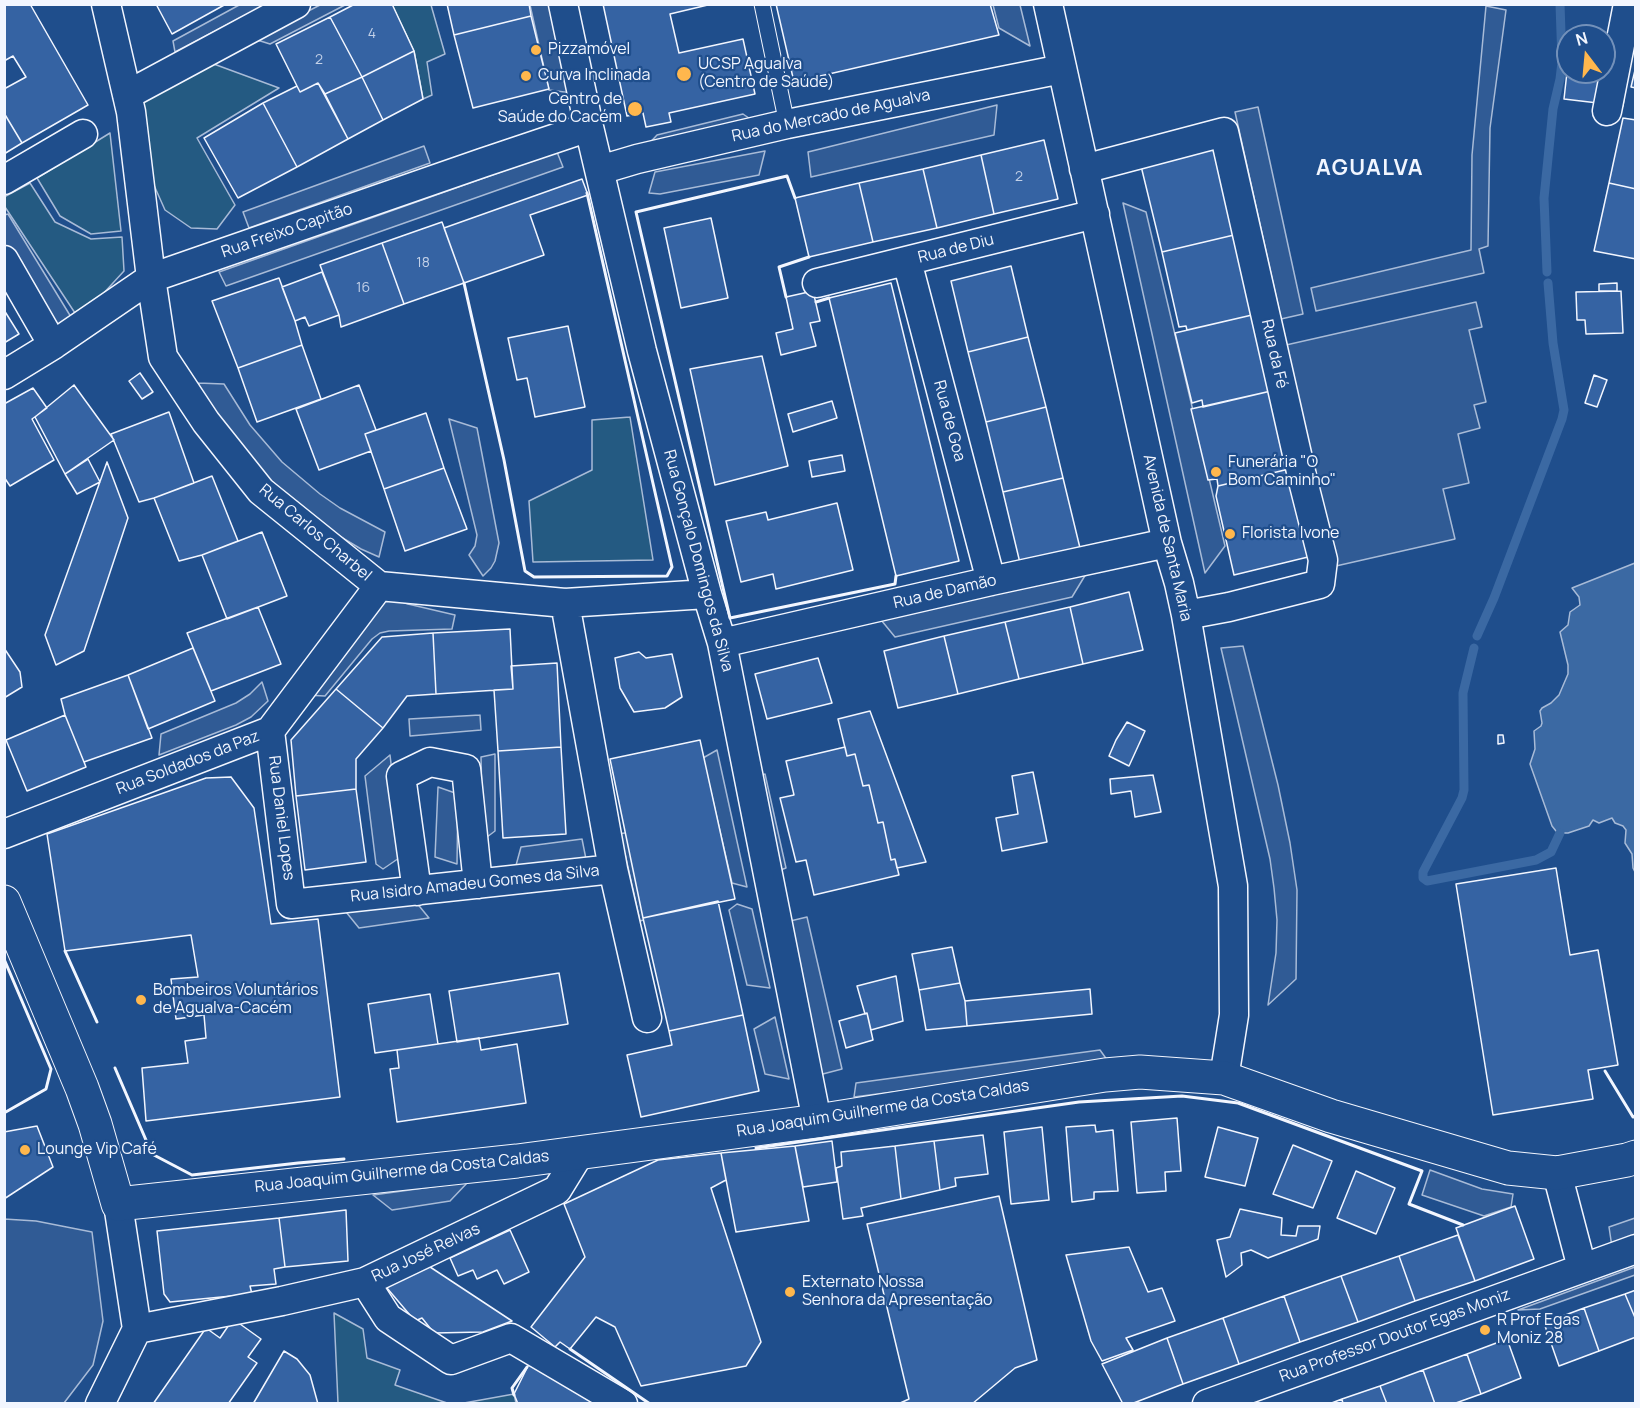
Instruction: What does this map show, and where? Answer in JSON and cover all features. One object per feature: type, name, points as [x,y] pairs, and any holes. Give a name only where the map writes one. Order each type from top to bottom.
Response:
[{"type":"street","name":"Rua Carlos Charbel","points":[[106,4],[131,112],[163,357],[206,422],[261,491],[380,586],[565,603],[707,594]]},
{"type":"street","points":[[127,95],[296,4]]},
{"type":"street","name":"Rua Gonçalo Domingos da Silva","points":[[563,4],[589,127],[642,351],[722,643],[817,1121]]},
{"type":"street","name":"Avenida de Santa Maria","points":[[1048,4],[1167,543],[1186,615],[1233,886],[1234,1015],[1224,1078]]},
{"type":"street","points":[[1607,111],[1628,4]]},
{"type":"street","name":"Rua do Mercado de Agualva","points":[[600,170],[637,159],[787,124],[1062,69]]},
{"type":"street","name":"Rua Freixo Capitão","points":[[4,375],[53,345],[151,278],[589,127]]},
{"type":"street","name":"Rua da Fé","points":[[1084,169],[1224,132],[1323,560],[1320,584],[1229,607],[1186,615]]},
{"type":"street","points":[[4,180],[83,134]]},
{"type":"street","name":"Rua de Diu","points":[[817,283],[1095,214]]},
{"type":"street","points":[[4,260],[53,345]]},
{"type":"street","name":"Rua de Goa","points":[[907,261],[991,581]]},
{"type":"street","name":"Rua de Damão","points":[[722,643],[1167,543]]},
{"type":"street","name":"Rua Soldados da Paz","points":[[4,834],[270,731],[380,586]]},
{"type":"street","points":[[565,603],[614,869]]},
{"type":"street","name":"Rua Daniel Lopes","points":[[270,731],[291,904]]},
{"type":"street","points":[[417,891],[401,776],[430,762],[466,769],[477,884]]},
{"type":"street","name":"Rua Isidro Amadeu Gomes da Silva","points":[[291,904],[614,869],[647,1018]]},
{"type":"street","points":[[4,902],[82,1088],[118,1204],[138,1329],[100,1404]]},
{"type":"street","name":"Rua Joaquim Guilherme da Costa Caldas","points":[[118,1204],[517,1161],[817,1121],[1105,1075],[1140,1072],[1224,1078],[1331,1116],[1508,1168],[1557,1173],[1627,1160],[1635,1156]]},
{"type":"street","name":"Rua José Relvas","points":[[138,1329],[365,1282],[557,1190],[581,1151]]},
{"type":"street","points":[[1557,1173],[1582,1268]]},
{"type":"street","name":"Rua Professor Doutor Egas Moniz","points":[[1207,1404],[1635,1249]]},
{"type":"street","points":[[365,1282],[388,1318],[451,1360],[511,1338],[623,1404]]},
{"type":"lane","points":[[762,4],[787,124]]},
{"type":"shaded area","points":[[241,4],[265,5],[175,52],[173,41]]},
{"type":"shaded area","points":[[320,5],[345,5],[270,44],[254,39]]},
{"type":"shaded area","points":[[392,5],[431,5],[445,54],[427,62],[432,95],[423,99],[414,51]]},
{"type":"shaded area","points":[[530,5],[552,5],[572,93],[549,90]]},
{"type":"shaded area","points":[[993,5],[1020,5],[1030,46],[999,28]]},
{"type":"shaded area","points":[[1486,6],[1506,10],[1490,128],[1488,246],[1479,249],[1484,273],[1316,311],[1311,288],[1471,250],[1472,155]]},
{"type":"shaded area","points":[[211,63],[279,88],[197,138],[235,205],[217,229],[191,228],[165,210],[153,183],[138,100]]},
{"type":"shaded area","points":[[997,105],[994,135],[811,177],[808,152]]},
{"type":"shaded area","points":[[1258,107],[1303,314],[1281,319],[1235,112]]},
{"type":"shaded area","points":[[743,114],[756,123],[644,149],[657,135]]},
{"type":"shaded area","points":[[110,133],[121,231],[91,234],[60,216],[37,178]]},
{"type":"shaded area","points":[[424,146],[430,163],[249,228],[243,212]]},
{"type":"shaded area","points":[[765,151],[759,175],[660,194],[649,193],[655,172]]},
{"type":"shaded area","points":[[557,152],[563,167],[226,286],[219,272]]},
{"type":"shaded area","points":[[30,183],[55,222],[91,239],[122,237],[124,271],[102,295],[75,313],[5,207],[4,197]]},
{"type":"shaded area","points":[[1123,203],[1146,212],[1225,546],[1205,573]]},
{"type":"shaded area","points":[[8,214],[71,317],[51,329],[5,250],[4,215]]},
{"type":"shaded area","points":[[1476,302],[1482,327],[1469,330],[1486,402],[1474,405],[1480,428],[1458,434],[1469,483],[1443,489],[1455,539],[1336,566],[1286,345]]},
{"type":"shaded area","points":[[198,383],[224,384],[250,425],[282,462],[340,508],[385,532],[379,557],[336,534],[293,502],[258,469],[205,397]]},
{"type":"shaded area","points":[[630,417],[653,560],[533,562],[529,501],[592,470],[592,420]]},
{"type":"shaded area","points":[[449,419],[477,428],[499,543],[495,561],[483,576],[469,555],[475,546],[477,535]]},
{"type":"shaded area","points":[[1635,563],[1635,872],[1632,854],[1625,843],[1626,830],[1615,823],[1612,818],[1599,823],[1593,820],[1589,826],[1568,833],[1556,831],[1552,826],[1530,764],[1535,749],[1534,731],[1542,723],[1540,711],[1559,695],[1568,674],[1560,632],[1568,625],[1570,612],[1580,605],[1579,597],[1572,588]]},
{"type":"shaded area","points":[[1089,569],[1072,597],[895,637],[877,615]]},
{"type":"shaded area","points":[[380,594],[408,604],[455,615],[452,629],[380,633],[372,639],[325,696],[305,695]]},
{"type":"shaded area","points":[[1243,646],[1278,785],[1297,890],[1296,979],[1268,1005],[1276,953],[1277,920],[1274,888],[1270,859],[1221,648]]},
{"type":"shaded area","points":[[262,682],[268,701],[251,717],[159,755],[161,734],[236,703]]},
{"type":"shaded area","points":[[480,715],[481,730],[410,736],[409,719]]},
{"type":"shaded area","points":[[717,750],[747,887],[732,883],[703,758]]},
{"type":"shaded area","points":[[495,754],[495,831],[483,840],[481,757]]},
{"type":"shaded area","points":[[390,755],[402,856],[383,869],[376,864],[365,776]]},
{"type":"shaded area","points":[[765,774],[786,868],[772,873],[750,776]]},
{"type":"shaded area","points":[[438,787],[458,794],[457,864],[435,857]]},
{"type":"shaded area","points":[[632,832],[651,918],[640,921],[625,854],[596,837]]},
{"type":"shaded area","points":[[582,839],[586,859],[515,869],[521,847]]},
{"type":"shaded area","points":[[411,896],[429,918],[359,928],[342,907]]},
{"type":"shaded area","points":[[737,904],[752,909],[770,988],[747,985],[729,910]]},
{"type":"shaded area","points":[[807,917],[842,1069],[819,1075],[782,923]]},
{"type":"shaded area","points":[[775,1017],[789,1079],[765,1074],[754,1029]]},
{"type":"shaded area","points":[[1100,1050],[1110,1064],[854,1097],[856,1083]]},
{"type":"shaded area","points":[[1430,1170],[1482,1189],[1513,1194],[1511,1207],[1484,1216],[1422,1195]]},
{"type":"shaded area","points":[[468,1182],[450,1201],[392,1210],[373,1195]]},
{"type":"shaded area","points":[[1635,1218],[1635,1240],[1612,1247],[1609,1227]]},
{"type":"shaded area","points":[[4,1219],[36,1221],[92,1232],[103,1321],[93,1365],[64,1403],[5,1403]]},
{"type":"shaded area","points":[[1635,1267],[1635,1275],[1540,1309],[1518,1310]]},
{"type":"shaded area","points":[[334,1313],[363,1329],[367,1358],[400,1370],[395,1385],[447,1403],[338,1403]]},
{"type":"shaded area","points":[[514,1394],[516,1403],[464,1403]]},
{"type":"building","points":[[4,4],[30,4],[88,105],[22,143],[4,113],[4,89],[26,77],[13,56],[4,61]]},
{"type":"building","points":[[156,4],[226,4],[172,34]]},
{"type":"building","points":[[355,4],[392,4],[414,51],[362,77],[330,17]]},
{"type":"building","points":[[447,4],[529,4],[531,16],[454,35]]},
{"type":"building","name":"UCSP Agualva (Centro de Saúde)","points":[[603,4],[712,4],[670,14],[679,53],[743,39],[755,94],[669,113],[671,122],[646,127],[643,113],[627,116]]},
{"type":"building","points":[[776,4],[990,4],[999,35],[794,82]]},
{"type":"building","points":[[531,16],[549,89],[473,108],[454,35]]},
{"type":"building","points":[[330,17],[362,77],[325,94],[318,83],[300,92],[276,44]]},
{"type":"building","points":[[414,51],[423,99],[383,120],[362,77]]},
{"type":"building","points":[[1636,66],[1636,88],[1631,87]]},
{"type":"building","points":[[362,77],[383,120],[348,139],[325,94]]},
{"type":"building","points":[[318,83],[348,139],[297,167],[263,103],[297,86],[300,92]]},
{"type":"building","points":[[1566,84],[1612,84],[1625,90],[1623,106],[1564,99]]},
{"type":"building","points":[[263,103],[297,167],[238,198],[204,138]]},
{"type":"building","points":[[4,113],[22,143],[4,154]]},
{"type":"building","points":[[1623,118],[1636,120],[1636,189],[1609,183]]},
{"type":"building","points":[[1044,140],[1058,199],[994,214],[981,155]]},
{"type":"building","points":[[1215,149],[1234,235],[1162,252],[1141,166]]},
{"type":"building","points":[[981,155],[994,214],[937,228],[923,169]]},
{"type":"building","points":[[923,169],[937,228],[873,242],[859,183]]},
{"type":"building","points":[[582,179],[588,195],[530,215],[544,255],[464,283],[444,228]]},
{"type":"building","points":[[859,183],[873,242],[809,257],[795,198]]},
{"type":"building","points":[[1609,183],[1636,189],[1636,259],[1594,251]]},
{"type":"building","points":[[711,218],[728,298],[681,308],[664,228]]},
{"type":"building","points":[[442,222],[464,283],[404,304],[382,243]]},
{"type":"building","points":[[1234,235],[1252,315],[1187,330],[1186,326],[1179,327],[1162,252]]},
{"type":"building","points":[[382,243],[404,304],[341,327],[339,315],[320,265]]},
{"type":"building","points":[[1011,266],[1028,337],[968,352],[951,281]]},
{"type":"building","points":[[322,272],[339,315],[309,326],[305,317],[295,321],[282,287]]},
{"type":"building","points":[[279,278],[302,345],[238,368],[212,301]]},
{"type":"building","points":[[891,283],[959,561],[896,576],[829,298]]},
{"type":"building","points":[[1617,283],[1617,291],[1599,291],[1599,284]]},
{"type":"building","points":[[813,291],[820,321],[810,323],[816,346],[781,355],[776,333],[793,329],[786,297]]},
{"type":"building","points":[[1621,291],[1623,333],[1586,334],[1585,320],[1577,320],[1576,292]]},
{"type":"building","points":[[4,310],[19,334],[4,343]]},
{"type":"building","points":[[1252,315],[1271,391],[1203,407],[1202,400],[1192,403],[1175,333]]},
{"type":"building","points":[[568,326],[585,407],[535,417],[527,378],[517,380],[508,338]]},
{"type":"building","points":[[1028,337],[1046,407],[986,422],[968,352]]},
{"type":"building","points":[[302,345],[321,399],[257,422],[238,368]]},
{"type":"building","points":[[762,356],[788,466],[715,485],[690,369]]},
{"type":"building","points":[[140,373],[153,392],[142,399],[129,381]]},
{"type":"building","points":[[1594,375],[1607,380],[1597,407],[1585,403]]},
{"type":"building","points":[[74,385],[114,440],[65,474],[35,417]]},
{"type":"building","points":[[359,385],[376,430],[365,434],[371,451],[319,470],[296,409]]},
{"type":"building","points":[[33,388],[47,408],[32,419],[54,460],[10,486],[4,477],[4,404]]},
{"type":"building","points":[[1271,391],[1289,469],[1218,486],[1217,479],[1208,480],[1191,409]]},
{"type":"building","points":[[832,401],[837,418],[793,432],[788,414]]},
{"type":"building","points":[[1046,407],[1063,478],[1003,492],[986,422]]},
{"type":"building","points":[[169,412],[194,483],[139,502],[111,434]]},
{"type":"building","points":[[426,413],[444,468],[384,489],[365,434]]},
{"type":"building","points":[[842,455],[845,471],[812,477],[809,461]]},
{"type":"building","points":[[88,459],[100,482],[77,494],[65,474]]},
{"type":"building","points":[[107,462],[128,518],[84,651],[56,665],[45,635]]},
{"type":"building","points":[[444,468],[467,529],[405,551],[384,489]]},
{"type":"building","points":[[1289,469],[1308,557],[1234,575],[1216,496],[1218,486]]},
{"type":"building","points":[[212,476],[238,541],[179,561],[154,498]]},
{"type":"building","points":[[1063,478],[1080,548],[1020,563],[1003,492]]},
{"type":"building","points":[[837,503],[853,570],[776,589],[773,574],[741,582],[726,521],[766,512],[768,520]]},
{"type":"building","points":[[262,532],[287,596],[227,619],[202,555]]},
{"type":"building","points":[[1129,592],[1143,650],[1083,664],[1070,607]]},
{"type":"building","points":[[258,607],[281,664],[211,691],[187,633]]},
{"type":"building","points":[[1070,607],[1083,664],[1019,679],[1005,622]]},
{"type":"building","points":[[1005,622],[1019,679],[958,694],[944,636]]},
{"type":"building","points":[[510,629],[513,689],[436,694],[433,633]]},
{"type":"building","points":[[433,633],[436,694],[407,696],[383,728],[336,689],[382,637]]},
{"type":"building","points":[[944,636],[958,694],[898,708],[884,651]]},
{"type":"building","points":[[4,648],[20,672],[22,687],[4,698]]},
{"type":"building","points":[[193,648],[215,701],[148,729],[128,675]]},
{"type":"building","points":[[639,652],[646,658],[672,654],[682,697],[665,708],[634,712],[620,688],[615,658]]},
{"type":"building","points":[[818,658],[832,703],[767,719],[755,674]]},
{"type":"building","points":[[557,663],[561,747],[498,751],[494,690],[513,689],[511,666]]},
{"type":"building","points":[[128,675],[152,738],[84,762],[61,699]]},
{"type":"building","points":[[336,689],[383,728],[356,759],[356,789],[296,796],[291,740]]},
{"type":"building","points":[[870,711],[926,862],[897,868],[895,859],[891,860],[883,822],[878,823],[869,785],[863,786],[855,754],[847,756],[838,719]]},
{"type":"building","points":[[65,715],[86,767],[27,791],[6,740]]},
{"type":"building","points":[[1127,722],[1145,731],[1129,766],[1109,756]]},
{"type":"building","points":[[1498,735],[1503,735],[1504,743],[1498,744]]},
{"type":"building","points":[[700,740],[735,899],[643,918],[610,759]]},
{"type":"building","points":[[561,747],[566,834],[503,838],[498,751]]},
{"type":"building","points":[[845,747],[847,756],[855,754],[863,786],[869,785],[878,823],[883,822],[891,860],[895,859],[899,875],[814,895],[806,860],[796,862],[780,798],[794,795],[786,761]]},
{"type":"building","points":[[1033,772],[1047,842],[1002,851],[996,818],[1018,814],[1012,776]]},
{"type":"building","points":[[1153,775],[1161,812],[1135,817],[1131,791],[1111,794],[1110,779]]},
{"type":"building","points":[[231,777],[254,808],[271,924],[318,919],[340,1097],[146,1121],[142,1068],[188,1063],[185,1041],[206,1038],[204,1015],[176,1019],[171,979],[198,977],[191,935],[65,951],[47,834],[206,778]]},
{"type":"building","points":[[356,789],[366,862],[305,870],[296,796]]},
{"type":"building","points":[[1556,868],[1570,955],[1598,950],[1618,1065],[1588,1070],[1593,1099],[1493,1115],[1456,884]]},
{"type":"building","points":[[718,901],[743,1015],[669,1031],[643,918]]},
{"type":"building","points":[[952,947],[960,983],[919,990],[912,954]]},
{"type":"building","points":[[559,973],[568,1024],[457,1042],[449,991]]},
{"type":"building","points":[[896,976],[903,1021],[871,1030],[857,986]]},
{"type":"building","points":[[960,983],[965,1001],[967,1026],[926,1030],[919,990]]},
{"type":"building","points":[[1090,989],[1092,1014],[967,1026],[965,1001]]},
{"type":"building","points":[[430,994],[438,1044],[375,1053],[368,1004]]},
{"type":"building","points":[[867,1013],[873,1040],[846,1048],[839,1021]]},
{"type":"building","points":[[743,1015],[759,1091],[641,1117],[627,1055],[672,1045],[669,1031]]},
{"type":"building","points":[[479,1038],[481,1050],[517,1044],[526,1103],[397,1122],[390,1069],[399,1068],[397,1050]]},
{"type":"building","points":[[1177,1118],[1181,1171],[1165,1172],[1166,1191],[1137,1193],[1131,1122]]},
{"type":"building","points":[[1095,1125],[1096,1132],[1113,1130],[1118,1191],[1094,1192],[1094,1199],[1072,1202],[1066,1127]]},
{"type":"building","name":"Lounge Vip Café","points":[[37,1126],[53,1167],[4,1199],[4,1132]]},
{"type":"building","points":[[1042,1127],[1049,1200],[1011,1204],[1004,1132]]},
{"type":"building","points":[[1218,1127],[1258,1138],[1245,1186],[1205,1177]]},
{"type":"building","points":[[983,1135],[988,1174],[955,1178],[956,1186],[940,1190],[934,1141]]},
{"type":"building","points":[[832,1141],[837,1182],[803,1187],[795,1146]]},
{"type":"building","points":[[934,1141],[940,1190],[901,1199],[895,1146]]},
{"type":"building","points":[[1293,1145],[1332,1161],[1313,1208],[1273,1194]]},
{"type":"building","points":[[795,1146],[809,1221],[736,1232],[721,1153]]},
{"type":"building","points":[[895,1146],[901,1199],[861,1208],[863,1216],[843,1219],[836,1168],[842,1166],[841,1152]]},
{"type":"building","points":[[721,1153],[726,1180],[711,1188],[761,1342],[746,1366],[641,1386],[615,1327],[596,1317],[570,1349],[560,1342],[555,1347],[531,1327],[585,1257],[564,1204],[658,1160]]},
{"type":"building","points":[[1356,1171],[1395,1188],[1376,1234],[1337,1218]]},
{"type":"building","points":[[999,1196],[1037,1360],[1015,1368],[972,1404],[898,1404],[909,1399],[867,1224]]},
{"type":"building","points":[[1515,1206],[1534,1259],[1475,1281],[1456,1228]]},
{"type":"building","points":[[1240,1209],[1282,1218],[1281,1235],[1296,1236],[1298,1226],[1320,1226],[1318,1239],[1268,1258],[1251,1250],[1241,1253],[1242,1265],[1226,1277],[1217,1240],[1230,1237]]},
{"type":"building","points":[[346,1210],[348,1261],[285,1267],[279,1218]]},
{"type":"building","points":[[279,1218],[285,1267],[274,1269],[276,1284],[250,1286],[252,1294],[170,1302],[164,1294],[157,1231]]},
{"type":"building","points":[[510,1230],[529,1272],[504,1284],[497,1270],[477,1279],[473,1270],[458,1276],[450,1258]]},
{"type":"building","points":[[1458,1235],[1475,1281],[1415,1301],[1399,1256]]},
{"type":"building","points":[[1129,1247],[1148,1292],[1162,1288],[1175,1321],[1126,1338],[1133,1350],[1102,1361],[1091,1341],[1066,1255]]},
{"type":"building","points":[[1399,1256],[1415,1301],[1358,1322],[1341,1276]]},
{"type":"building","points":[[421,1261],[512,1321],[483,1332],[434,1333],[422,1318],[415,1321],[381,1281]]},
{"type":"building","points":[[1341,1276],[1358,1322],[1300,1342],[1284,1296]]},
{"type":"building","points":[[1636,1290],[1636,1320],[1625,1294]]},
{"type":"building","points":[[1625,1294],[1636,1320],[1636,1337],[1599,1351],[1584,1308]]},
{"type":"building","points":[[1284,1296],[1300,1342],[1239,1364],[1223,1318]]},
{"type":"building","points":[[1584,1308],[1599,1351],[1559,1366],[1544,1323]]},
{"type":"building","points":[[1223,1318],[1239,1364],[1183,1384],[1167,1338]]},
{"type":"building","points":[[233,1319],[261,1339],[248,1357],[257,1363],[228,1404],[153,1404],[206,1328],[220,1338]]},
{"type":"building","points":[[1167,1338],[1183,1384],[1131,1404],[1123,1404],[1102,1364]]},
{"type":"building","points":[[1507,1339],[1521,1378],[1481,1394],[1467,1354]]},
{"type":"building","points":[[284,1351],[297,1359],[310,1375],[318,1404],[253,1404]]},
{"type":"building","points":[[1467,1354],[1481,1394],[1453,1404],[1435,1404],[1423,1370]]},
{"type":"building","points":[[531,1360],[601,1404],[518,1404],[514,1394]]},
{"type":"building","points":[[1423,1370],[1435,1404],[1387,1404],[1380,1386]]},
{"type":"building","points":[[1380,1386],[1387,1404],[1343,1404],[1342,1399]]},
{"type":"building","points":[[1342,1399],[1343,1404],[1329,1404]]},
{"type":"waterway","points":[[1547,272],[1544,198],[1553,109],[1562,62],[1560,4]]},
{"type":"waterway","points":[[1477,636],[1494,598],[1564,410],[1553,343],[1548,283]]},
{"type":"waterway","points":[[1474,648],[1463,693],[1464,790],[1423,872],[1423,878],[1427,881],[1536,860],[1551,852],[1560,833]]},
{"type":"wall","points":[[795,198],[787,176],[636,212],[730,618],[895,584],[896,576]]},
{"type":"wall","points":[[464,283],[504,460],[525,571],[534,577],[667,576],[672,567],[587,193]]},
{"type":"wall","points":[[786,297],[779,267],[809,257]]},
{"type":"wall","points":[[816,302],[829,298]]},
{"type":"wall","points":[[65,951],[97,1022]]},
{"type":"wall","points":[[4,959],[51,1069],[46,1089],[4,1113]]},
{"type":"wall","points":[[115,1068],[152,1154],[192,1175],[344,1159]]},
{"type":"wall","points":[[1605,1071],[1633,1117],[1636,1116]]},
{"type":"wall","points":[[756,1148],[1079,1102],[1182,1096],[1238,1103],[1422,1171],[1409,1204],[1463,1225]]},
{"type":"wall","points":[[570,1349],[650,1404]]},
{"type":"wall","points":[[514,1395],[512,1388],[527,1367]]},
{"type":"place","name":"Pizzamóvel","points":[[536,50]]},
{"type":"place","name":"UCSP Agualva (Centro de Saúde)","points":[[684,74]]},
{"type":"place","name":"Curva Inclinada","points":[[526,76]]},
{"type":"place","name":"Centro de Saúde do Cacém","points":[[635,109]]},
{"type":"place","name":"Funerária \"O Bom Caminho\"","points":[[1216,472]]},
{"type":"place","name":"Florista Ivone","points":[[1230,534]]},
{"type":"place","name":"Bombeiros Voluntários de Agualva-Cacém","points":[[141,1000]]},
{"type":"place","name":"Lounge Vip Café","points":[[25,1150]]},
{"type":"place","name":"Externato Nossa Senhora da Apresentação","points":[[790,1292]]},
{"type":"place","name":"R Prof Egas Moniz 28","points":[[1485,1330]]},
{"type":"district","name":"AGUALVA","points":[[1370,169]]}]
